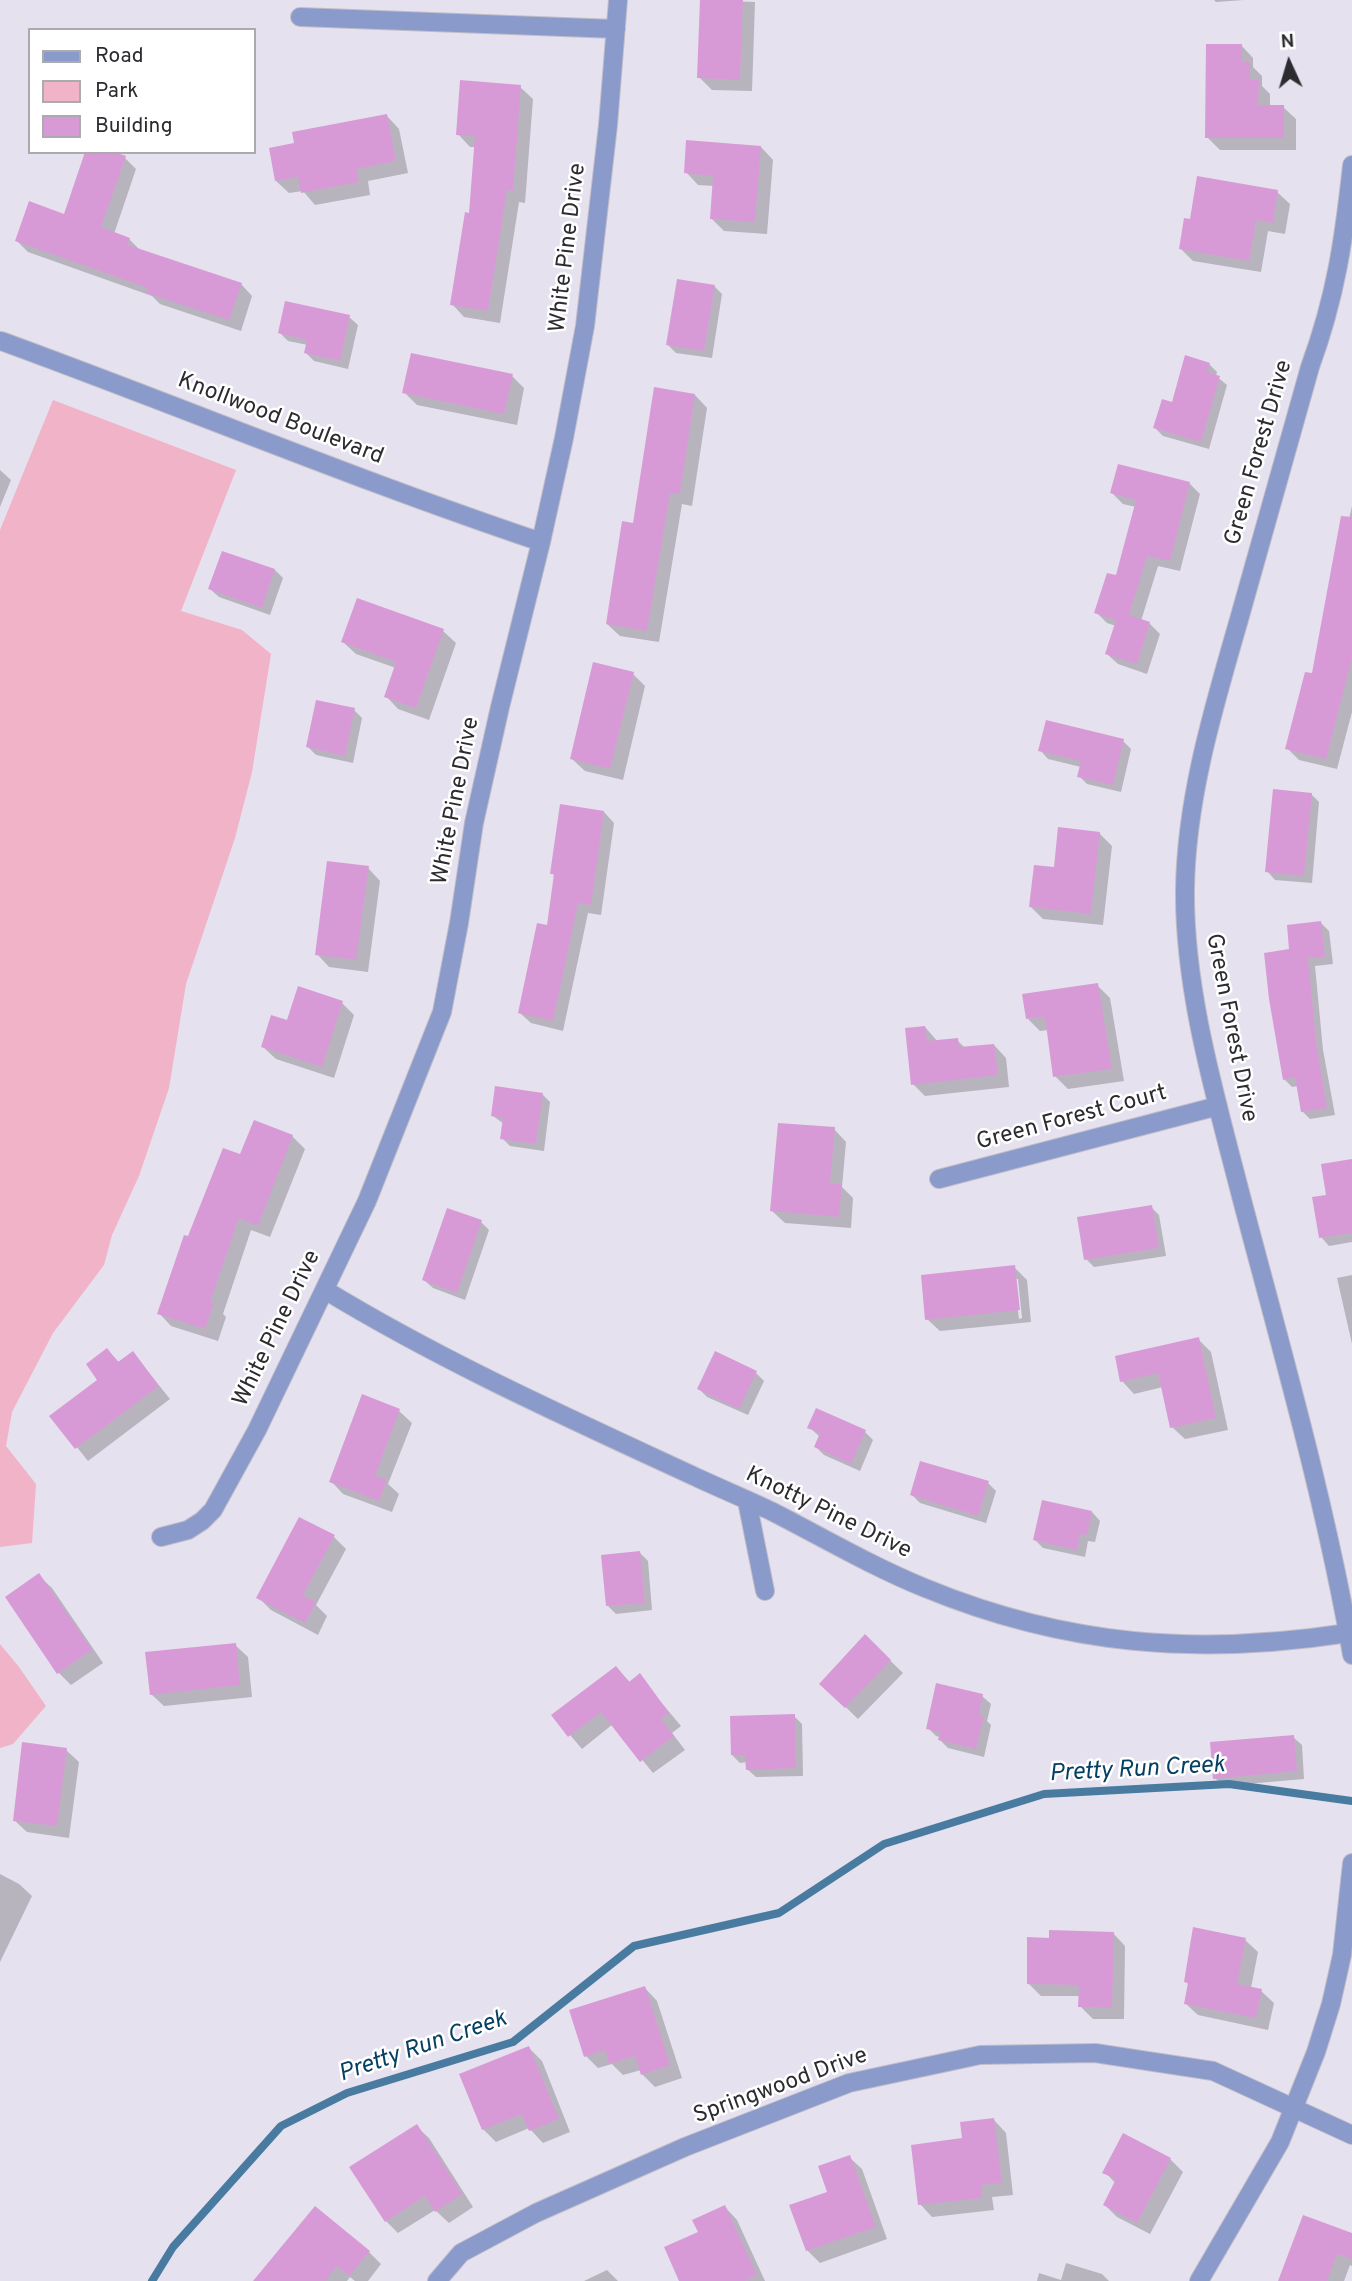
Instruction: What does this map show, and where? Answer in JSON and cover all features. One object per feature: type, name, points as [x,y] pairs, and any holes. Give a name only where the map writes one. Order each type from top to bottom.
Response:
[{"type":"street","name":"White Pine Drive","points":[[161,1537],[188,1530],[213,1510],[257,1430],[367,1201],[442,1012],[474,823],[541,542],[585,326],[608,125],[618,0]]},
{"type":"street","points":[[300,17],[616,29]]},
{"type":"street","name":"Green Forest Drive","points":[[1352,165],[1344,240],[1336,283],[1216,700],[1193,804],[1185,890],[1192,985],[1218,1106],[1324,1515],[1352,1655]]},
{"type":"street","name":"Knollwood Boulevard","points":[[0,324],[0,342],[208,418],[447,511],[541,542]]},
{"type":"street","name":"Green Forest Court","points":[[939,1178],[1218,1106]]},
{"type":"street","name":"Knotty Pine Drive","points":[[325,1290],[365,1315],[463,1367],[923,1587],[987,1611],[1079,1634],[1180,1646],[1246,1645],[1348,1633]]},
{"type":"street","points":[[747,1501],[765,1591]]},
{"type":"street","points":[[1199,2281],[1280,2141],[1316,2052],[1342,1955],[1352,1863]]},
{"type":"street","name":"Springwood Drive","points":[[437,2281],[461,2253],[536,2213],[685,2147],[849,2083],[980,2055],[1095,2053],[1213,2071],[1352,2135]]},
{"type":"green space","points":[[53,400],[236,470],[181,611],[242,630],[271,654],[252,772],[235,838],[186,984],[169,1088],[139,1176],[112,1235],[104,1265],[53,1333],[12,1412],[6,1446],[36,1484],[32,1543],[0,1547],[0,530]]},
{"type":"green space","points":[[0,1644],[46,1706],[13,1744],[0,1748]]},
{"type":"building","points":[[700,0],[743,0],[740,80],[697,78]]},
{"type":"building","points":[[1206,44],[1242,44],[1242,61],[1250,62],[1250,80],[1259,80],[1258,105],[1284,105],[1284,138],[1205,138]]},
{"type":"building","points":[[460,80],[521,85],[513,191],[507,190],[488,311],[450,305],[465,212],[469,213],[475,136],[456,135]]},
{"type":"building","points":[[387,114],[396,161],[356,169],[359,182],[301,193],[298,177],[275,181],[269,148],[294,143],[292,132]]},
{"type":"building","points":[[686,140],[761,146],[755,222],[710,219],[713,176],[684,173]]},
{"type":"building","points":[[84,154],[126,156],[101,227],[130,238],[128,245],[242,283],[229,320],[146,293],[148,288],[15,241],[29,201],[64,214]]},
{"type":"building","points":[[1197,176],[1278,190],[1273,223],[1256,220],[1249,261],[1179,249],[1184,218],[1190,219]]},
{"type":"building","points":[[677,279],[715,285],[704,351],[666,345]]},
{"type":"building","points":[[285,301],[350,315],[340,361],[304,353],[307,340],[278,333]]},
{"type":"building","points":[[411,353],[513,374],[504,414],[402,393]]},
{"type":"building","points":[[1185,355],[1210,363],[1207,372],[1220,376],[1201,442],[1153,428],[1162,399],[1172,402]]},
{"type":"building","points":[[654,387],[695,394],[680,494],[670,493],[647,631],[606,624],[622,521],[633,523]]},
{"type":"building","points":[[1118,464],[1190,482],[1170,561],[1147,556],[1129,615],[1150,622],[1137,664],[1105,654],[1116,620],[1094,613],[1107,573],[1116,575],[1136,500],[1110,493]]},
{"type":"building","points":[[1341,516],[1352,517],[1352,658],[1326,759],[1285,749],[1305,672],[1312,673]]},
{"type":"building","points":[[222,551],[275,569],[262,608],[208,589]]},
{"type":"building","points":[[357,598],[444,629],[416,708],[384,697],[396,662],[341,642]]},
{"type":"building","points":[[593,662],[634,672],[610,769],[570,759]]},
{"type":"building","points":[[316,700],[355,708],[345,756],[306,747]]},
{"type":"building","points":[[1046,720],[1124,739],[1113,785],[1077,777],[1081,761],[1038,751]]},
{"type":"building","points":[[1273,789],[1312,793],[1304,876],[1265,872]]},
{"type":"building","points":[[560,804],[604,811],[591,905],[578,903],[553,1021],[518,1013],[537,923],[547,925],[554,874],[550,874]]},
{"type":"building","points":[[1058,827],[1100,832],[1091,914],[1029,907],[1034,865],[1054,867]]},
{"type":"building","points":[[327,861],[369,866],[356,960],[315,955]]},
{"type":"building","points":[[1321,921],[1325,957],[1308,958],[1316,1041],[1327,1108],[1301,1112],[1295,1077],[1283,1080],[1264,953],[1289,949],[1287,925]]},
{"type":"building","points":[[1098,983],[1112,1069],[1053,1077],[1045,1017],[1026,1019],[1022,994]]},
{"type":"building","points":[[298,986],[343,1001],[322,1067],[261,1047],[271,1015],[287,1020]]},
{"type":"building","points":[[925,1026],[927,1041],[958,1038],[959,1047],[994,1044],[998,1075],[911,1085],[905,1028]]},
{"type":"building","points":[[495,1086],[543,1093],[536,1144],[500,1139],[503,1118],[491,1116]]},
{"type":"building","points":[[254,1120],[293,1135],[258,1226],[239,1218],[210,1302],[214,1303],[205,1329],[157,1314],[184,1235],[188,1236],[223,1148],[240,1154]]},
{"type":"building","points":[[778,1123],[835,1127],[830,1183],[842,1184],[839,1217],[770,1211]]},
{"type":"building","points":[[1352,1159],[1352,1233],[1319,1238],[1312,1197],[1326,1195],[1321,1164]]},
{"type":"building","points":[[1152,1205],[1159,1248],[1084,1260],[1077,1217]]},
{"type":"building","points":[[447,1208],[482,1220],[457,1293],[422,1280]]},
{"type":"building","points":[[1015,1265],[1020,1310],[925,1320],[921,1275]]},
{"type":"building","points":[[1199,1337],[1216,1418],[1170,1428],[1158,1373],[1120,1382],[1115,1356]]},
{"type":"building","points":[[107,1348],[118,1362],[133,1351],[159,1386],[75,1449],[49,1416],[97,1380],[86,1364]]},
{"type":"building","points":[[715,1351],[757,1371],[739,1409],[697,1389]]},
{"type":"building","points":[[362,1394],[400,1409],[375,1476],[387,1480],[379,1501],[329,1482]]},
{"type":"building","points":[[816,1408],[866,1430],[851,1464],[814,1447],[820,1433],[807,1428]]},
{"type":"building","points":[[920,1461],[989,1481],[978,1516],[910,1495]]},
{"type":"building","points":[[1042,1500],[1092,1511],[1087,1535],[1080,1534],[1077,1550],[1033,1540]]},
{"type":"building","points":[[299,1517],[335,1535],[303,1595],[316,1602],[305,1623],[256,1598]]},
{"type":"building","points":[[640,1551],[645,1603],[606,1606],[601,1555]]},
{"type":"building","points":[[39,1573],[92,1650],[57,1674],[5,1597]]},
{"type":"building","points":[[865,1634],[891,1660],[845,1708],[819,1684]]},
{"type":"building","points":[[236,1643],[240,1685],[150,1695],[145,1652]]},
{"type":"building","points":[[616,1666],[629,1682],[640,1673],[669,1713],[661,1719],[674,1736],[640,1762],[601,1712],[568,1737],[551,1715]]},
{"type":"building","points":[[936,1683],[983,1694],[979,1715],[984,1716],[976,1749],[938,1740],[940,1732],[926,1729]]},
{"type":"building","points":[[795,1714],[796,1768],[746,1770],[745,1755],[731,1755],[730,1716]]},
{"type":"building","points":[[1294,1735],[1297,1771],[1213,1779],[1210,1742]]},
{"type":"building","points":[[22,1742],[67,1748],[57,1826],[13,1821]]},
{"type":"building","points":[[1193,1927],[1246,1938],[1237,1984],[1262,1989],[1256,2018],[1184,2004],[1188,1983],[1184,1982]]},
{"type":"building","points":[[1049,1930],[1114,1932],[1112,2008],[1078,2007],[1079,1985],[1027,1984],[1027,1937],[1049,1938]]},
{"type":"building","points":[[645,1986],[670,2065],[641,2075],[635,2056],[609,2064],[605,2050],[584,2057],[569,2010]]},
{"type":"building","points":[[529,2046],[559,2119],[529,2131],[522,2114],[482,2130],[459,2074]]},
{"type":"building","points":[[994,2118],[1002,2183],[981,2185],[982,2198],[918,2205],[911,2145],[962,2138],[960,2122]]},
{"type":"building","points":[[417,2124],[462,2194],[435,2212],[425,2196],[385,2222],[349,2167]]},
{"type":"building","points":[[1123,2133],[1171,2158],[1137,2223],[1103,2205],[1116,2179],[1102,2173]]},
{"type":"building","points":[[850,2155],[876,2227],[806,2251],[789,2205],[827,2192],[818,2166]]},
{"type":"building","points":[[725,2205],[757,2275],[745,2281],[679,2281],[664,2247],[698,2232],[692,2220]]},
{"type":"building","points":[[315,2206],[370,2251],[349,2276],[337,2266],[325,2281],[253,2281]]},
{"type":"building","points":[[1303,2215],[1352,2233],[1352,2259],[1337,2254],[1327,2281],[1278,2281]]},
{"type":"waterway","name":"Pretty Run Creek","points":[[152,2281],[173,2247],[281,2126],[347,2093],[513,2042],[634,1946],[779,1913],[884,1844],[1044,1794],[1229,1784],[1352,1801]]}]
